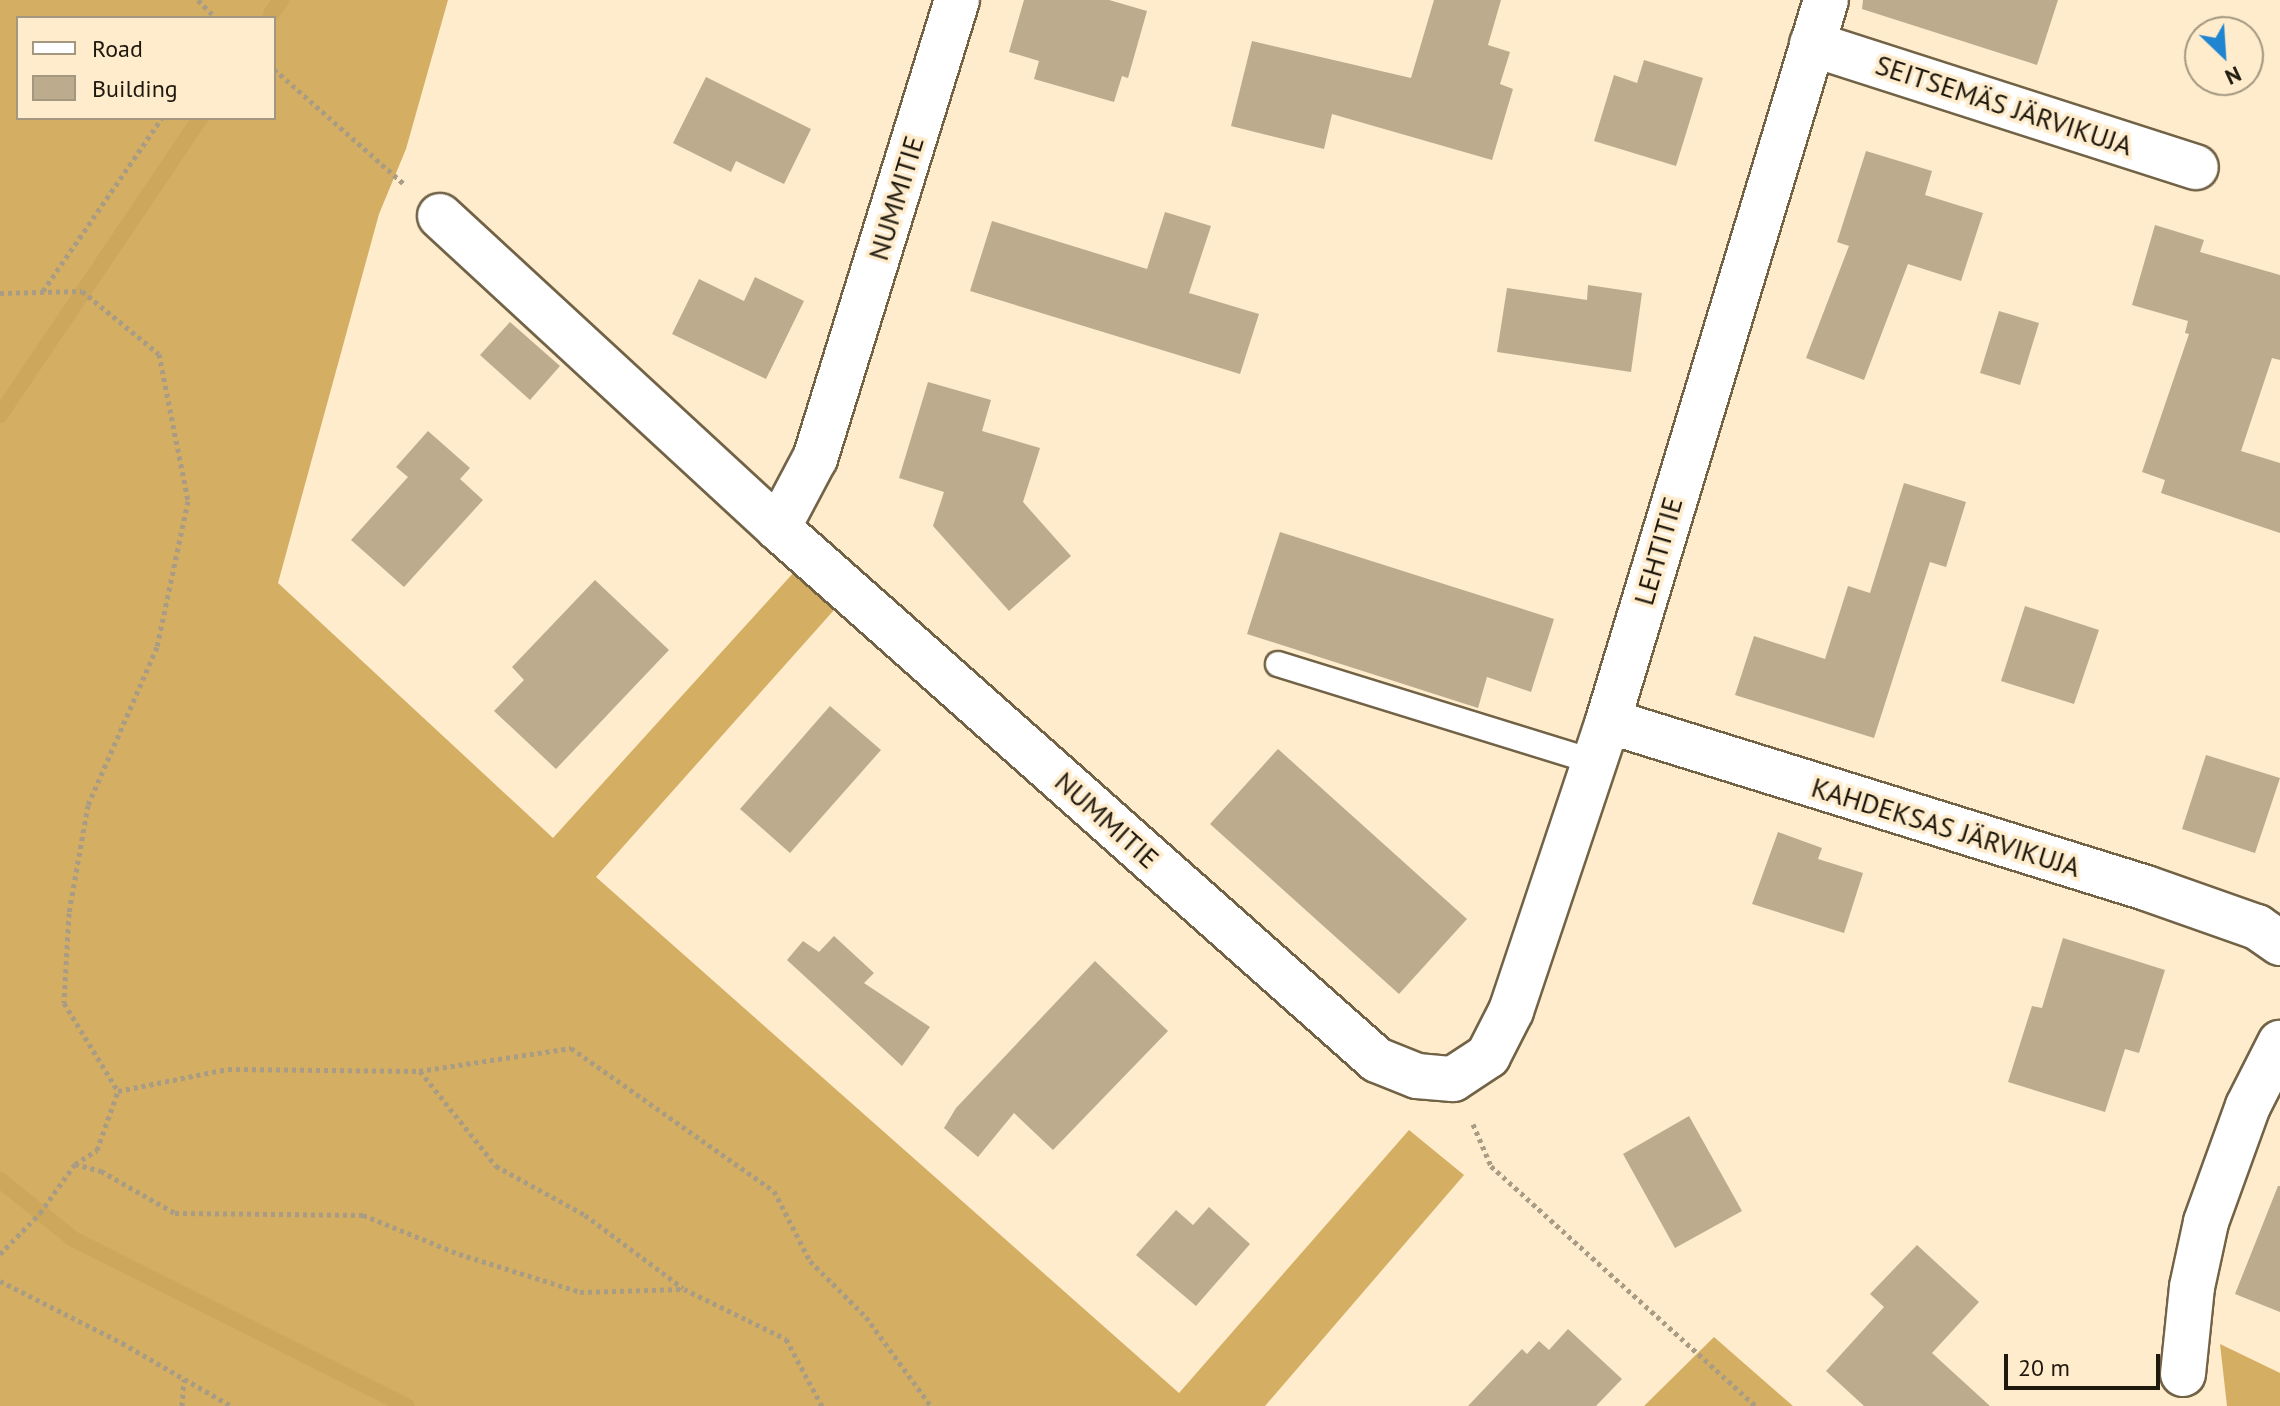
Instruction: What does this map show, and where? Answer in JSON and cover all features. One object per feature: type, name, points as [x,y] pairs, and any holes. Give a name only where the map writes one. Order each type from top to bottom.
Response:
[{"type":"street","name":"NUMMITIE","points":[[778,528],[815,458],[957,0]]},
{"type":"street","name":"LEHTITIE","points":[[1453,1079],[1488,1056],[1511,1011],[1592,761],[1608,721],[1826,0]]},
{"type":"street","name":"SEITSEMÄS JÄRVIKUJA","points":[[1812,44],[2196,167]]},
{"type":"street","name":"NUMMITIE","points":[[440,216],[778,528],[1377,1060],[1417,1076],[1453,1079]]},
{"type":"street","name":"KAHDEKSAS JÄRVIKUJA","points":[[1608,721],[2146,888],[2257,927],[2280,943]]},
{"type":"street","points":[[2183,1374],[2192,1287],[2206,1222],[2248,1106],[2280,1043]]},
{"type":"lane","points":[[1278,664],[1592,761]]},
{"type":"path","points":[[198,0],[214,16]]},
{"type":"path","points":[[276,71],[440,216]]},
{"type":"path","points":[[43,292],[161,120]]},
{"type":"path","points":[[0,293],[82,291],[159,354],[188,501],[157,647],[88,805],[69,913],[64,1003],[118,1091]]},
{"type":"path","points":[[118,1091],[228,1069],[419,1071],[571,1048],[774,1191],[810,1261],[866,1317],[931,1406]]},
{"type":"path","points":[[419,1071],[496,1166],[585,1215],[684,1289],[786,1339],[822,1406]]},
{"type":"path","points":[[1453,1079],[1491,1166],[1756,1406]]},
{"type":"path","points":[[0,1254],[40,1213],[75,1164],[97,1150],[118,1091]]},
{"type":"path","points":[[75,1164],[101,1171],[175,1213],[363,1215],[459,1254],[580,1292],[684,1289]]},
{"type":"path","points":[[0,1281],[231,1406]]},
{"type":"path","points":[[182,1406],[184,1379]]},
{"type":"shaded area","points":[[0,0],[448,0],[406,149],[379,214],[278,583],[553,838],[795,571],[834,610],[596,877],[1179,1393],[1409,1130],[1464,1175],[1265,1406],[0,1406]]},
{"type":"shaded area","points":[[1714,1337],[1793,1406],[1644,1406]]},
{"type":"shaded area","points":[[2220,1344],[2280,1373],[2280,1406],[2227,1406]]},
{"type":"building","points":[[1024,0],[1109,0],[1147,11],[1128,78],[1122,76],[1114,102],[1034,79],[1039,61],[1009,52]]},
{"type":"building","points":[[1434,0],[1501,0],[1488,45],[1510,52],[1500,84],[1513,89],[1492,160],[1332,114],[1324,149],[1231,126],[1252,41],[1411,78]]},
{"type":"building","points":[[1863,0],[2058,0],[2037,65],[1862,9]]},
{"type":"building","points":[[1644,60],[1703,78],[1676,166],[1594,141],[1614,75],[1637,83]]},
{"type":"building","points":[[706,77],[811,129],[784,184],[736,161],[731,172],[673,143]]},
{"type":"building","points":[[1866,151],[1932,171],[1925,195],[1983,213],[1961,281],[1908,264],[1864,380],[1806,358],[1849,246],[1837,242]]},
{"type":"building","points":[[1165,212],[1211,226],[1189,293],[1259,314],[1240,374],[970,291],[992,221],[1147,269]]},
{"type":"building","points":[[2155,225],[2204,240],[2200,252],[2280,275],[2280,360],[2272,358],[2241,451],[2280,463],[2280,533],[2161,493],[2165,480],[2142,472],[2189,334],[2185,333],[2188,321],[2132,305]]},
{"type":"building","points":[[755,277],[804,301],[766,379],[672,334],[699,279],[744,301]]},
{"type":"building","points":[[1588,285],[1642,293],[1631,372],[1497,352],[1507,288],[1587,300]]},
{"type":"building","points":[[1999,311],[2039,323],[2020,385],[1980,373]]},
{"type":"building","points":[[510,322],[560,366],[530,400],[480,355]]},
{"type":"building","points":[[928,382],[991,400],[982,431],[1040,448],[1023,502],[1071,556],[1009,611],[933,526],[944,492],[899,478]]},
{"type":"building","points":[[428,431],[470,468],[460,479],[483,500],[404,587],[351,540],[408,477],[396,467]]},
{"type":"building","points":[[1904,483],[1966,502],[1946,567],[1930,562],[1874,738],[1735,695],[1754,636],[1825,659],[1848,586],[1870,593]]},
{"type":"building","points":[[1280,532],[1554,619],[1531,692],[1487,677],[1478,708],[1247,634]]},
{"type":"building","points":[[595,580],[669,650],[556,769],[494,711],[524,680],[512,667]]},
{"type":"building","points":[[2025,606],[2099,630],[2074,704],[2001,681]]},
{"type":"building","points":[[830,706],[881,750],[790,853],[740,809]]},
{"type":"building","points":[[1278,749],[1467,919],[1399,994],[1210,824]]},
{"type":"building","points":[[2206,755],[2280,778],[2255,853],[2182,829]]},
{"type":"building","points":[[1778,832],[1822,848],[1818,859],[1863,873],[1844,933],[1752,904]]},
{"type":"building","points":[[834,936],[874,973],[864,983],[930,1027],[902,1066],[787,960],[803,941],[819,952]]},
{"type":"building","points":[[2063,938],[2165,970],[2139,1053],[2125,1049],[2105,1112],[2008,1082],[2032,1006],[2042,1008]]},
{"type":"building","points":[[1095,961],[1168,1031],[1053,1150],[1014,1113],[978,1157],[944,1128],[956,1108]]},
{"type":"building","points":[[1689,1116],[1742,1211],[1675,1248],[1623,1154]]},
{"type":"building","points":[[2280,1186],[2280,1312],[2235,1294]]},
{"type":"building","points":[[1209,1207],[1250,1244],[1196,1306],[1136,1255],[1176,1210],[1193,1225]]},
{"type":"building","points":[[1917,1245],[1979,1302],[1932,1353],[1990,1406],[1864,1406],[1826,1371],[1884,1307],[1870,1294]]},
{"type":"building","points":[[1568,1329],[1622,1379],[1596,1406],[1468,1406],[1522,1349],[1527,1354],[1539,1341],[1549,1350]]},
{"type":"waterway","points":[[271,14],[281,0]]},
{"type":"waterway","points":[[0,415],[199,120]]},
{"type":"waterway","points":[[0,1180],[73,1239],[406,1406]]}]
